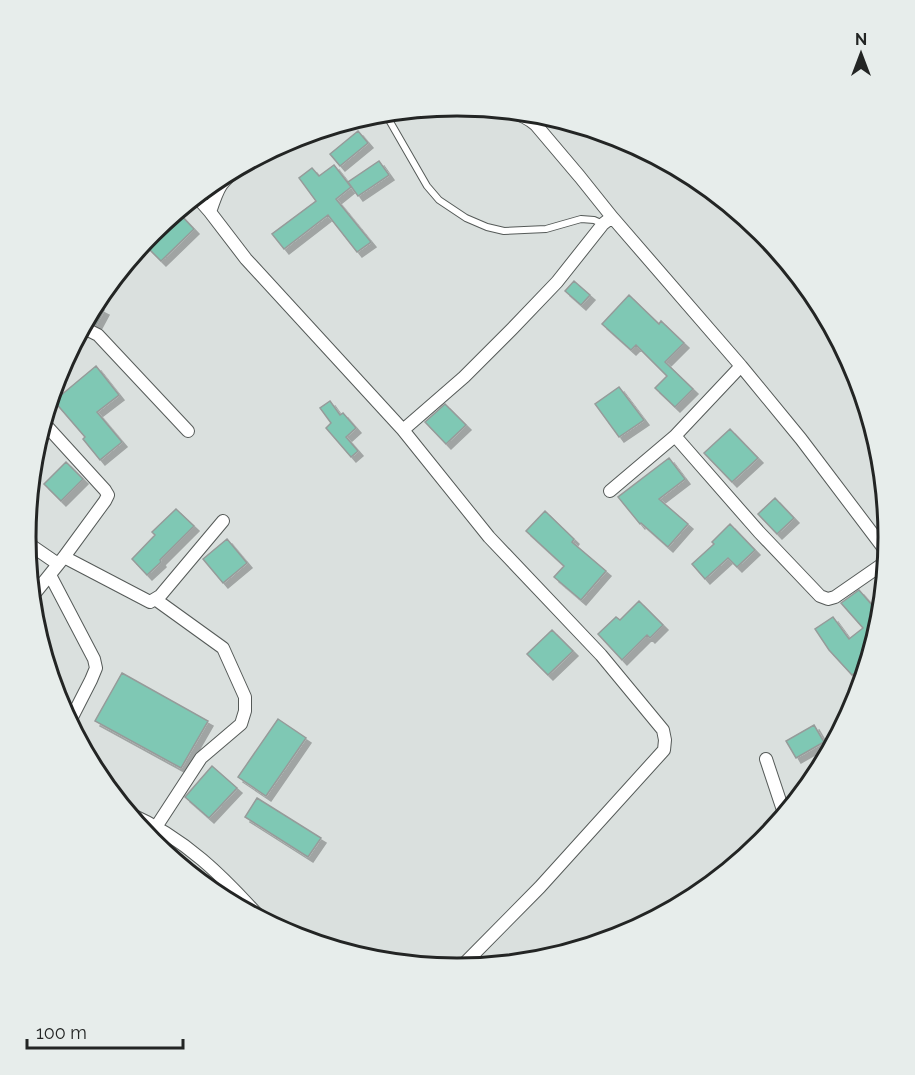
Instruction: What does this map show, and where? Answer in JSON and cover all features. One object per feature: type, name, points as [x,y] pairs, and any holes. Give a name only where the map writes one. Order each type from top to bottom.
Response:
[{"type":"street","points":[[534,123],[566,160],[608,221],[741,366],[801,439],[879,542]]},
{"type":"street","points":[[210,212],[216,192]]},
{"type":"street","points":[[202,202],[246,259],[403,430],[489,537],[601,655],[663,730],[664,750],[540,887],[469,959]]},
{"type":"street","points":[[403,430],[464,377],[512,329],[557,282],[608,221]]},
{"type":"street","points":[[90,331],[98,335],[188,431]]},
{"type":"street","points":[[610,491],[675,436],[741,366]]},
{"type":"street","points":[[40,588],[108,495],[50,429]]},
{"type":"street","points":[[675,436],[759,532],[820,596],[828,599],[835,597],[878,567]]},
{"type":"street","points":[[36,548],[150,602],[160,596],[223,521]]},
{"type":"street","points":[[50,575],[94,659],[96,668],[74,714]]},
{"type":"street","points":[[155,598],[223,648],[245,697],[245,711],[241,724],[201,758],[156,827]]},
{"type":"street","points":[[766,759],[782,806]]},
{"type":"street","points":[[148,823],[189,848],[231,885],[247,903]]},
{"type":"lane","points":[[391,122],[427,186],[439,200],[466,218],[504,231],[546,229],[581,219],[608,221]]},
{"type":"building","points":[[358,131],[368,143],[340,166],[330,154]]},
{"type":"building","points":[[379,161],[389,175],[358,196],[348,182]]},
{"type":"building","points":[[334,165],[351,187],[336,199],[371,242],[357,252],[328,215],[284,249],[272,234],[316,201],[299,178],[312,168],[319,176]]},
{"type":"building","points":[[184,218],[194,229],[161,261],[150,250]]},
{"type":"building","points":[[574,281],[590,295],[581,305],[565,291]]},
{"type":"building","points":[[629,295],[659,324],[661,321],[684,343],[665,362],[693,389],[675,407],[655,388],[667,376],[636,345],[631,350],[602,324]]},
{"type":"building","points":[[103,309],[104,310],[96,325],[94,324]]},
{"type":"building","points":[[96,366],[119,395],[97,412],[122,442],[100,460],[83,439],[85,437],[57,405],[60,396]]},
{"type":"building","points":[[619,387],[644,420],[619,437],[595,404]]},
{"type":"building","points":[[330,401],[340,415],[343,413],[356,428],[346,437],[358,451],[351,457],[326,428],[331,423],[320,408]]},
{"type":"building","points":[[445,404],[466,425],[446,444],[425,422]]},
{"type":"building","points":[[730,429],[758,458],[732,482],[704,453]]},
{"type":"building","points":[[669,458],[685,479],[659,499],[688,524],[668,547],[640,524],[618,497]]},
{"type":"building","points":[[66,462],[83,479],[61,501],[44,484]]},
{"type":"building","points":[[775,498],[794,518],[777,534],[758,514]]},
{"type":"building","points":[[176,509],[194,526],[147,575],[132,559],[155,535],[152,532]]},
{"type":"building","points":[[545,511],[574,539],[572,542],[606,571],[581,600],[554,577],[564,566],[526,531]]},
{"type":"building","points":[[730,524],[755,550],[737,567],[728,558],[705,579],[692,564],[714,544],[712,542]]},
{"type":"building","points":[[227,539],[247,563],[223,583],[203,559]]},
{"type":"building","points":[[859,590],[873,606],[865,647],[856,675],[852,675],[829,650],[815,629],[833,617],[849,639],[863,628],[841,603]]},
{"type":"building","points":[[639,601],[663,625],[650,638],[647,635],[622,660],[598,634],[616,617],[620,620]]},
{"type":"building","points":[[552,630],[573,651],[548,675],[527,654]]},
{"type":"building","points":[[122,673],[208,721],[181,768],[95,721]]},
{"type":"building","points":[[278,719],[306,738],[266,796],[238,777]]},
{"type":"building","points":[[814,725],[824,742],[796,758],[786,741]]},
{"type":"building","points":[[212,766],[237,788],[209,818],[185,797]]},
{"type":"building","points":[[257,798],[321,838],[308,857],[245,817]]}]
